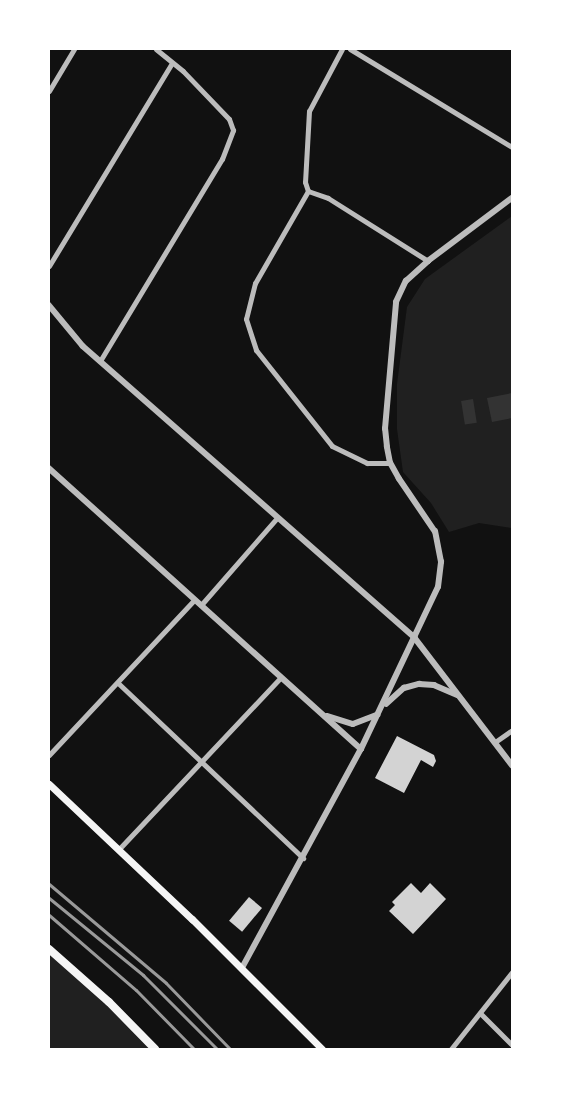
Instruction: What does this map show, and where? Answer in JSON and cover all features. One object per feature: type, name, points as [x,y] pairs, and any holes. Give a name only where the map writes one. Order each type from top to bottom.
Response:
[{"type":"highway","points":[[49,949],[109,1002],[156,1049]]},
{"type":"main road","points":[[49,784],[242,968],[322,1049]]},
{"type":"street","points":[[49,92],[74,49]]},
{"type":"street","points":[[100,361],[222,159],[233,130],[229,119],[156,49]]},
{"type":"street","points":[[342,49],[309,111],[305,182],[308,191],[251,291],[246,319],[250,338],[332,446],[367,463],[390,463]]},
{"type":"street","points":[[350,49],[512,146]]},
{"type":"street","points":[[49,266],[172,63]]},
{"type":"street","points":[[308,191],[328,198],[428,261]]},
{"type":"street","points":[[242,968],[361,749],[433,603],[441,562],[435,532],[390,463],[385,429],[392,322],[396,302],[406,281],[428,261],[512,198]]},
{"type":"street","points":[[49,305],[69,332],[100,361],[276,519],[415,638],[512,765]]},
{"type":"street","points":[[49,468],[361,749]]},
{"type":"street","points":[[201,605],[276,519]]},
{"type":"street","points":[[49,756],[194,600]]},
{"type":"street","points":[[119,849],[281,677]]},
{"type":"street","points":[[118,683],[303,858]]},
{"type":"street","points":[[323,715],[353,724],[378,715],[395,694],[420,684],[434,685],[461,697]]},
{"type":"street","points":[[495,742],[512,730]]},
{"type":"street","points":[[451,1049],[512,972]]},
{"type":"street","points":[[480,1013],[512,1044]]},
{"type":"shaded area","points":[[512,216],[512,528],[479,523],[449,532],[431,503],[403,472],[397,429],[397,384],[407,307],[425,279]]},
{"type":"shaded area","points":[[512,393],[512,418],[492,422],[487,398]]},
{"type":"shaded area","points":[[473,399],[477,423],[465,425],[461,401]]},
{"type":"shaded area","points":[[49,949],[155,1049],[49,1049]]},
{"type":"building","points":[[397,736],[434,755],[436,761],[433,767],[421,760],[404,793],[375,778]]},
{"type":"building","points":[[411,883],[421,893],[430,883],[446,899],[413,934],[389,911],[395,905],[392,902]]},
{"type":"building","points":[[249,897],[262,908],[242,932],[229,921]]},
{"type":"railway","points":[[49,884],[166,983],[230,1049]]},
{"type":"railway","points":[[49,898],[143,975],[217,1049]]},
{"type":"railway","points":[[49,915],[136,990],[194,1049]]}]
